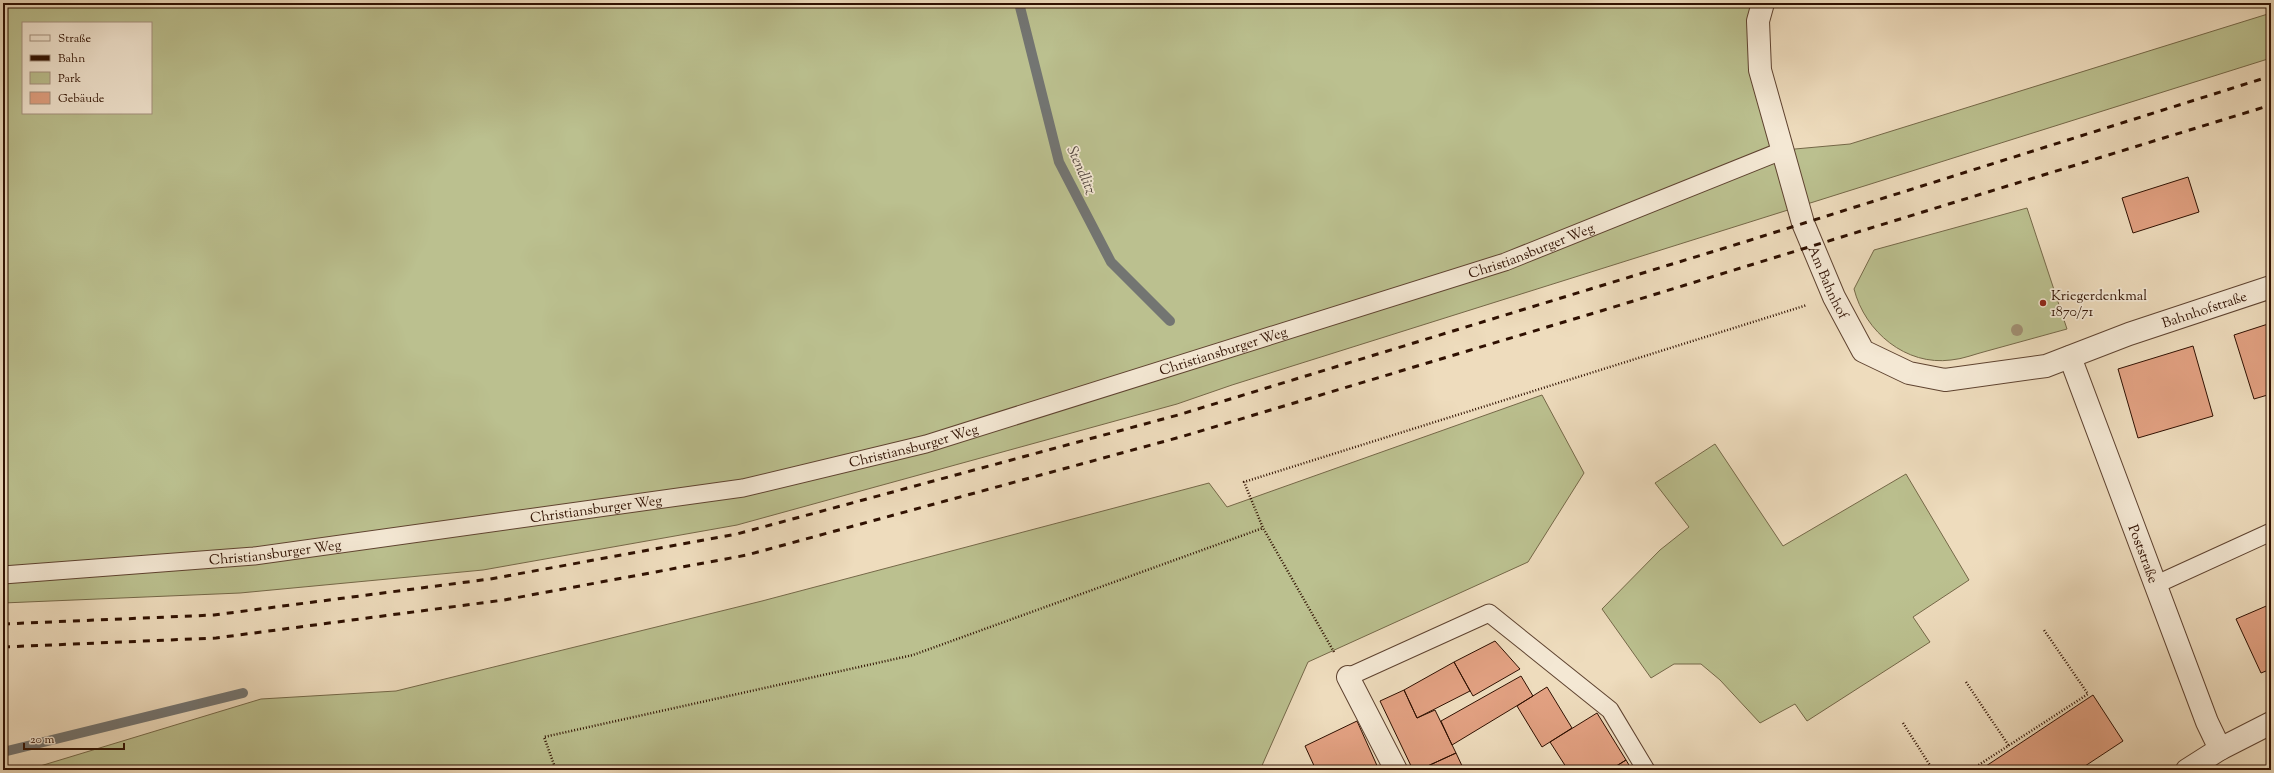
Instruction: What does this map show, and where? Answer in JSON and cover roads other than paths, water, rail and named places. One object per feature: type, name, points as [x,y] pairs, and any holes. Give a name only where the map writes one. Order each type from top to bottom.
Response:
[{"type":"street","name":"Am Bahnhof","points":[[1763,3],[1758,21],[1760,70],[1784,150],[1803,223],[1834,297],[1863,351],[1909,373],[1945,380],[2046,366],[2070,357]]},
{"type":"street","name":"Bahnhofstraße","points":[[2070,357],[2129,334],[2271,287]]},
{"type":"street","name":"Poststraße","points":[[2070,357],[2207,722],[2220,749]]},
{"type":"street","points":[[1348,677],[1396,770]]},
{"type":"street","points":[[2187,770],[2220,749],[2271,723]]},
{"type":"lane","name":"Christiansburger Weg","points":[[3,575],[254,556],[743,488],[926,444],[1505,262],[1784,150]]},
{"type":"lane","points":[[2155,585],[2271,532]]},
{"type":"lane","points":[[1348,677],[1489,613],[1610,710],[1646,770]]},
{"type":"waterway","name":"Stendlitz","points":[[1019,3],[1059,162],[1111,262],[1170,321]]},
{"type":"waterway","points":[[3,752],[243,693]]},
{"type":"railway","points":[[3,624],[214,615],[490,579],[737,534],[1178,415],[1741,243],[2271,76]]},
{"type":"railway","points":[[3,647],[216,638],[504,600],[747,555],[1184,436],[1604,310],[2271,105]]},
{"type":"place","name":"Kriegerdenkmal 1870/71","points":[[2043,303]]}]
